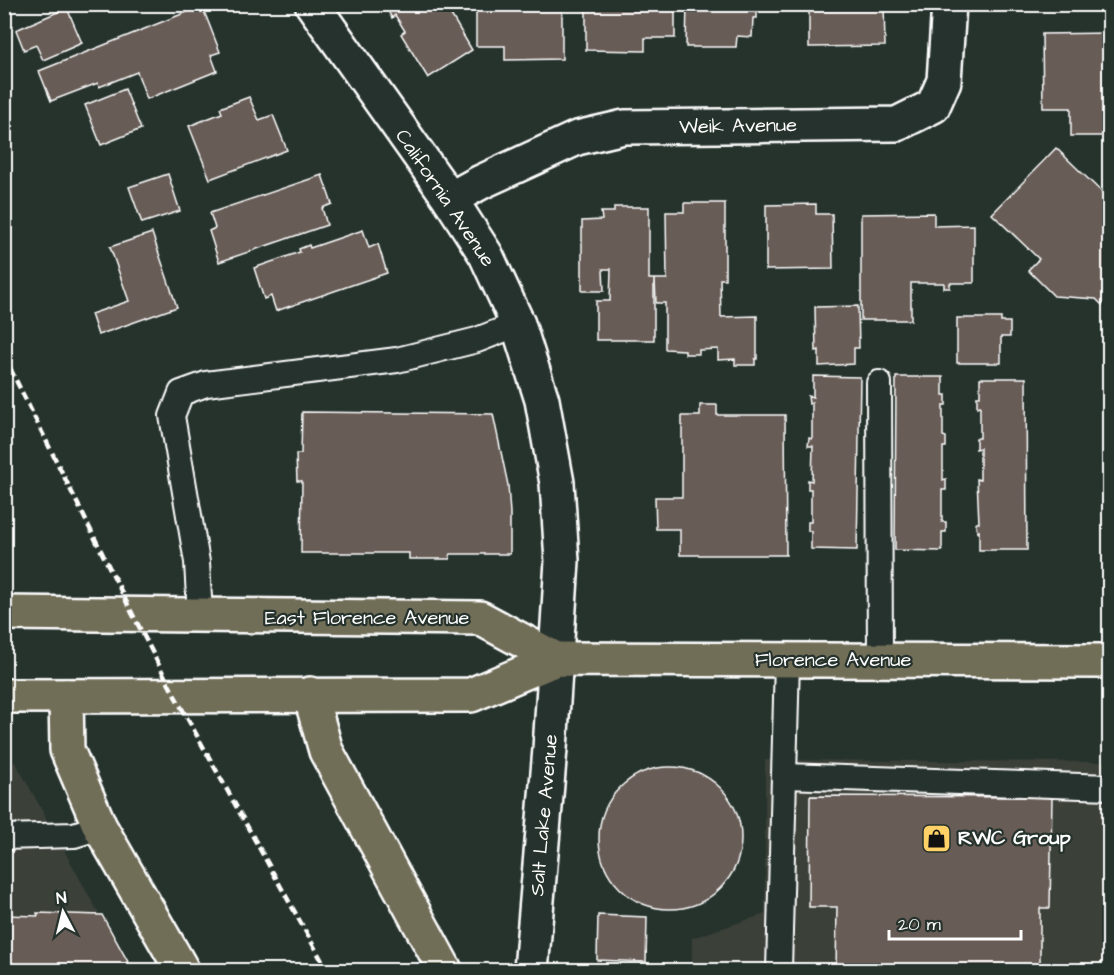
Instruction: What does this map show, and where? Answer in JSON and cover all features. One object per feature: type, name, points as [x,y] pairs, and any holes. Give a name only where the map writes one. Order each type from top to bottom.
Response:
[{"type":"main road","name":"East Florence Avenue","points":[[4,613],[480,618],[556,659]]},
{"type":"main road","name":"Florence Avenue","points":[[556,659],[1110,662]]},
{"type":"main road","points":[[4,696],[471,695],[556,659]]},
{"type":"main road","points":[[310,694],[326,751],[445,970]]},
{"type":"main road","points":[[66,696],[68,750],[100,826],[182,970]]},
{"type":"street","name":"California Avenue","points":[[312,4],[486,255],[518,324],[542,400],[557,483],[562,561],[556,659]]},
{"type":"street","name":"Weik Avenue","points":[[450,200],[481,182],[577,138],[624,127],[897,124],[933,106],[944,81],[949,4]]},
{"type":"street","name":"Salt Lake Avenue","points":[[531,970],[556,659]]},
{"type":"lane","points":[[200,616],[197,562],[172,417],[181,393],[206,384],[397,360],[477,340],[518,324]]},
{"type":"lane","points":[[879,382],[880,660]]},
{"type":"lane","points":[[779,970],[787,660]]},
{"type":"lane","points":[[785,776],[1110,787]]},
{"type":"lane","points":[[4,837],[74,835],[100,826]]},
{"type":"shaded area","name":"RWC Group","points":[[765,760],[1109,762],[1109,970],[692,970],[692,938],[765,914]]},
{"type":"shaded area","points":[[4,763],[16,763],[130,970],[5,970]]},
{"type":"building","points":[[384,4],[466,4],[450,13],[472,50],[428,78],[401,34],[405,31],[395,15],[392,18]]},
{"type":"building","points":[[562,4],[562,59],[505,60],[505,46],[476,46],[476,5]]},
{"type":"building","points":[[586,4],[675,4],[675,38],[645,38],[645,51],[586,50]]},
{"type":"building","points":[[687,4],[754,4],[754,8],[757,8],[757,18],[753,18],[752,37],[737,36],[736,47],[686,47]]},
{"type":"building","points":[[809,4],[884,4],[885,46],[809,47]]},
{"type":"building","points":[[202,6],[220,52],[211,55],[217,71],[147,99],[137,72],[99,87],[98,83],[51,101],[39,71]]},
{"type":"building","points":[[67,8],[82,43],[43,60],[36,45],[24,50],[16,30]]},
{"type":"building","points":[[1110,33],[1110,108],[1103,108],[1103,136],[1071,136],[1071,108],[1043,108],[1042,34]]},
{"type":"building","points":[[125,89],[141,129],[101,145],[85,105]]},
{"type":"building","points":[[249,97],[259,120],[273,115],[287,150],[210,179],[189,126],[222,113],[220,108]]},
{"type":"building","points":[[1056,148],[1110,200],[1110,296],[1102,305],[1096,299],[1054,296],[1028,270],[1039,259],[992,214]]},
{"type":"building","points":[[168,174],[180,211],[142,223],[129,187]]},
{"type":"building","points":[[322,175],[332,204],[322,208],[327,225],[219,262],[209,231],[215,228],[210,213]]},
{"type":"building","points":[[684,203],[725,203],[725,279],[720,279],[721,317],[757,316],[755,365],[735,365],[735,359],[718,360],[718,349],[699,350],[699,354],[685,354],[685,350],[665,349],[665,303],[656,303],[655,279],[667,279],[666,212],[684,212]]},
{"type":"building","points":[[816,204],[816,214],[832,214],[833,269],[766,270],[766,205]]},
{"type":"building","points":[[614,207],[649,207],[649,279],[654,279],[654,340],[596,340],[596,301],[610,301],[611,269],[603,269],[604,291],[582,291],[582,221],[602,220],[601,212],[614,212]]},
{"type":"building","points":[[934,213],[934,226],[974,225],[974,283],[950,283],[950,288],[944,288],[944,283],[911,283],[911,320],[861,320],[861,214]]},
{"type":"building","points":[[363,230],[369,248],[378,244],[387,273],[276,311],[271,296],[264,299],[254,268],[300,252],[299,249],[309,245],[310,248]]},
{"type":"building","points":[[152,233],[177,307],[98,335],[91,314],[129,301],[110,247]]},
{"type":"building","points":[[858,306],[859,348],[854,348],[854,364],[819,366],[819,350],[816,351],[815,307]]},
{"type":"building","points":[[957,318],[1001,318],[1001,322],[1010,322],[1010,337],[1001,337],[1001,363],[957,363]]},
{"type":"building","points":[[813,376],[860,377],[857,550],[811,549],[811,531],[808,531],[808,522],[811,522],[811,489],[808,489],[808,480],[812,481],[813,446],[808,446],[809,438],[812,439],[812,403],[809,404],[808,396],[813,397]]},
{"type":"building","points":[[896,377],[943,377],[943,395],[946,395],[946,405],[943,405],[943,436],[946,437],[946,447],[943,447],[943,480],[946,479],[946,490],[942,490],[942,522],[946,522],[946,532],[942,532],[942,551],[895,550]]},
{"type":"building","points":[[980,378],[1026,378],[1027,550],[979,550],[979,531],[977,532],[976,523],[979,523],[977,479],[980,480],[980,448],[976,449],[976,438],[980,438],[980,406],[977,407],[977,396],[980,396]]},
{"type":"building","points":[[700,405],[717,405],[717,415],[785,415],[786,555],[680,555],[680,529],[656,529],[655,497],[682,497],[682,416],[700,416]]},
{"type":"building","points":[[302,412],[493,414],[508,485],[510,554],[450,554],[450,559],[409,559],[409,553],[301,553],[302,481],[297,481],[296,454],[301,454]]},
{"type":"building","points":[[670,767],[697,773],[720,788],[735,811],[741,838],[735,865],[720,888],[697,903],[670,909],[643,903],[620,888],[605,865],[599,838],[605,811],[620,788],[643,773]]},
{"type":"building","points":[[810,796],[1052,797],[1050,908],[1040,908],[1040,970],[836,970],[837,907],[809,907]]},
{"type":"building","points":[[37,913],[102,915],[128,962],[121,965],[124,970],[4,970],[4,915],[38,916]]},
{"type":"building","points":[[598,915],[647,917],[646,962],[597,960]]},
{"type":"railway","points":[[4,356],[175,696],[327,970]]},
{"type":"place","name":"RWC Group","points":[[937,838]]}]
